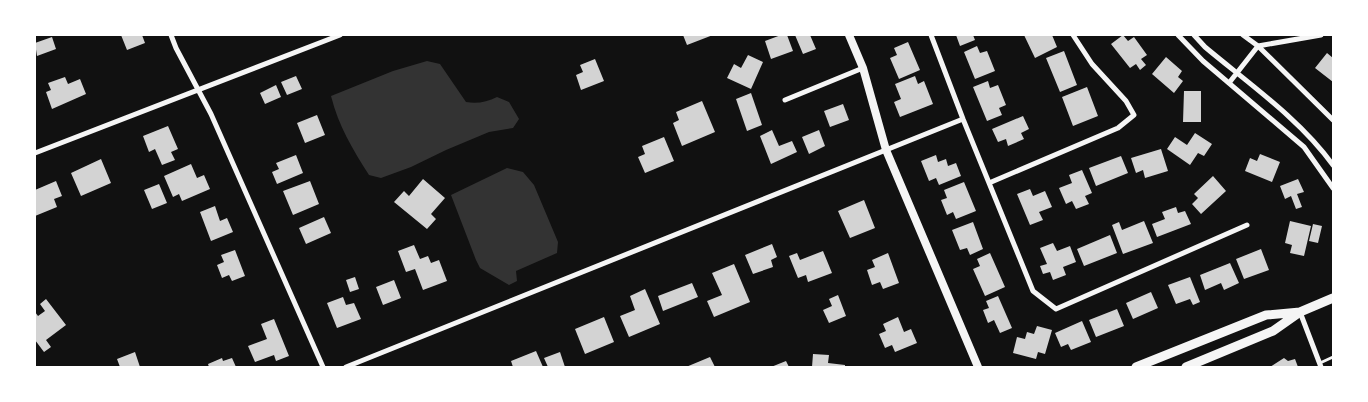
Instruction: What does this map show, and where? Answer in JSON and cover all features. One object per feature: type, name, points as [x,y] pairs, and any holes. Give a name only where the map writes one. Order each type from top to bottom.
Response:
[{"type":"main road","points":[[1186,367],[1273,331],[1300,312],[1333,298]]},
{"type":"main road","points":[[1136,367],[1266,315],[1300,312]]},
{"type":"street","points":[[171,35],[211,114],[323,367]]},
{"type":"street","points":[[35,153],[340,35]]},
{"type":"street","points":[[850,35],[863,68],[886,150],[978,367]]},
{"type":"street","points":[[931,35],[1033,291],[1056,309],[1247,224]]},
{"type":"street","points":[[989,183],[1118,128],[1134,115],[1126,100],[1092,64],[1074,35]]},
{"type":"street","points":[[1178,35],[1203,61],[1304,147],[1333,188]]},
{"type":"street","points":[[1194,35],[1205,47],[1304,130],[1318,144],[1333,165]]},
{"type":"street","points":[[1243,35],[1258,46],[1333,120]]},
{"type":"street","points":[[1229,83],[1258,46],[1321,35]]},
{"type":"street","points":[[785,100],[863,68]]},
{"type":"street","points":[[346,367],[963,119]]},
{"type":"street","points":[[1300,312],[1320,365]]},
{"type":"lane","points":[[1320,365],[1333,357]]},
{"type":"shaded area","points":[[427,61],[440,64],[466,102],[482,102],[497,97],[509,102],[519,119],[513,128],[489,132],[411,167],[381,178],[369,175],[347,137],[331,96],[393,71]]},
{"type":"shaded area","points":[[507,168],[523,172],[534,185],[558,242],[557,253],[516,271],[517,281],[509,285],[480,268],[451,195]]},
{"type":"building","points":[[121,35],[142,35],[145,43],[127,50]]},
{"type":"building","points":[[683,35],[713,35],[687,45]]},
{"type":"building","points":[[781,35],[787,35],[793,51],[771,59],[765,41]]},
{"type":"building","points":[[795,35],[810,35],[816,49],[803,54]]},
{"type":"building","points":[[956,35],[973,35],[975,40],[960,46]]},
{"type":"building","points":[[1024,35],[1052,35],[1057,47],[1035,58]]},
{"type":"building","points":[[1123,35],[1128,41],[1134,37],[1147,55],[1141,59],[1146,65],[1140,70],[1136,64],[1130,68],[1111,44]]},
{"type":"building","points":[[52,37],[56,49],[37,56],[35,43]]},
{"type":"building","points":[[908,42],[920,70],[899,79],[890,58],[897,55],[894,48]]},
{"type":"building","points":[[977,46],[980,53],[987,51],[995,71],[975,79],[964,52]]},
{"type":"building","points":[[1064,51],[1077,85],[1060,92],[1046,58]]},
{"type":"building","points":[[1327,53],[1333,58],[1333,82],[1315,68]]},
{"type":"building","points":[[748,55],[763,62],[751,89],[727,78],[734,64],[741,68]]},
{"type":"building","points":[[1166,57],[1182,71],[1178,77],[1183,81],[1174,93],[1152,74]]},
{"type":"building","points":[[595,59],[604,81],[581,90],[576,75],[583,72],[580,65]]},
{"type":"building","points":[[296,76],[302,89],[287,95],[281,82]]},
{"type":"building","points":[[915,76],[918,84],[924,81],[933,104],[900,117],[894,102],[901,99],[895,84]]},
{"type":"building","points":[[65,77],[68,84],[80,79],[86,94],[52,109],[46,92],[51,90],[48,83]]},
{"type":"building","points":[[988,81],[990,88],[998,85],[1006,105],[999,108],[1002,115],[987,121],[973,87]]},
{"type":"building","points":[[276,85],[281,97],[265,104],[260,93]]},
{"type":"building","points":[[1087,87],[1098,116],[1073,126],[1062,97]]},
{"type":"building","points":[[1184,91],[1201,91],[1201,122],[1183,122]]},
{"type":"building","points":[[751,93],[762,125],[747,131],[736,99]]},
{"type":"building","points":[[702,101],[715,132],[682,146],[673,123],[679,120],[676,112]]},
{"type":"building","points":[[843,104],[849,120],[830,127],[824,111]]},
{"type":"building","points":[[317,115],[325,135],[305,143],[297,123]]},
{"type":"building","points":[[1023,116],[1029,129],[1021,133],[1024,139],[1008,146],[1006,139],[998,142],[992,129]]},
{"type":"building","points":[[168,126],[178,149],[171,152],[175,160],[162,165],[155,149],[149,152],[143,136]]},
{"type":"building","points":[[772,130],[779,146],[792,141],[797,152],[771,164],[760,136]]},
{"type":"building","points":[[819,130],[825,146],[809,154],[802,137]]},
{"type":"building","points":[[1195,133],[1212,144],[1204,156],[1198,153],[1190,165],[1167,149],[1175,137],[1187,145]]},
{"type":"building","points":[[664,137],[674,161],[645,173],[638,157],[645,154],[642,146]]},
{"type":"building","points":[[1161,149],[1168,171],[1145,178],[1143,170],[1136,173],[1131,158]]},
{"type":"building","points":[[1260,154],[1280,162],[1272,182],[1245,171],[1250,158],[1257,161]]},
{"type":"building","points":[[296,155],[303,173],[277,184],[272,172],[279,169],[276,163]]},
{"type":"building","points":[[936,155],[938,162],[946,159],[948,166],[956,163],[961,176],[939,185],[936,178],[929,181],[921,161]]},
{"type":"building","points":[[1121,156],[1128,173],[1096,186],[1089,168]]},
{"type":"building","points":[[101,159],[111,183],[81,196],[71,173]]},
{"type":"building","points":[[191,164],[197,178],[204,175],[210,189],[182,201],[179,194],[173,197],[164,176]]},
{"type":"building","points":[[1082,170],[1092,193],[1085,196],[1089,204],[1076,209],[1072,201],[1066,204],[1059,188],[1072,183],[1069,175]]},
{"type":"building","points":[[1213,176],[1226,191],[1201,214],[1192,204],[1198,198],[1194,194]]},
{"type":"building","points":[[423,179],[445,198],[431,214],[436,219],[427,229],[394,202],[404,191],[409,196]]},
{"type":"building","points":[[1298,179],[1304,192],[1297,194],[1302,207],[1296,209],[1291,196],[1285,199],[1280,186]]},
{"type":"building","points":[[56,181],[62,196],[54,199],[57,207],[35,216],[35,190]]},
{"type":"building","points":[[310,181],[319,204],[293,215],[283,191]]},
{"type":"building","points":[[964,182],[976,211],[956,219],[953,212],[947,215],[941,200],[947,198],[944,190]]},
{"type":"building","points":[[159,184],[167,203],[152,209],[144,190]]},
{"type":"building","points":[[1030,189],[1033,196],[1045,191],[1052,207],[1039,212],[1043,220],[1030,225],[1017,194]]},
{"type":"building","points":[[864,200],[875,228],[850,238],[838,211]]},
{"type":"building","points":[[215,206],[220,221],[227,218],[233,232],[211,241],[200,212]]},
{"type":"building","points":[[1176,207],[1178,213],[1185,211],[1191,224],[1157,237],[1152,224],[1165,219],[1162,212]]},
{"type":"building","points":[[324,217],[331,233],[306,244],[299,228]]},
{"type":"building","points":[[1144,221],[1153,243],[1123,254],[1112,225],[1119,222],[1122,230]]},
{"type":"building","points":[[1290,221],[1311,226],[1304,256],[1290,253],[1292,245],[1285,243]]},
{"type":"building","points":[[973,222],[983,249],[970,255],[967,248],[960,250],[952,230]]},
{"type":"building","points":[[1313,224],[1322,226],[1318,243],[1309,241]]},
{"type":"building","points":[[1110,235],[1117,253],[1084,266],[1077,249]]},
{"type":"building","points":[[1053,243],[1057,251],[1070,246],[1076,262],[1063,267],[1066,275],[1053,280],[1050,272],[1043,274],[1040,266],[1047,264],[1040,248]]},
{"type":"building","points":[[772,244],[777,257],[771,260],[773,267],[753,274],[745,255]]},
{"type":"building","points":[[414,245],[420,259],[428,256],[431,263],[439,260],[447,281],[423,290],[415,269],[406,272],[398,251]]},
{"type":"building","points":[[1261,249],[1269,270],[1244,279],[1236,259]]},
{"type":"building","points":[[235,250],[245,276],[232,281],[229,275],[222,278],[217,265],[224,262],[221,255]]},
{"type":"building","points":[[823,251],[832,273],[808,282],[806,275],[798,278],[789,256],[797,253],[800,260]]},
{"type":"building","points":[[888,253],[899,283],[883,289],[880,282],[872,285],[867,270],[875,267],[872,260]]},
{"type":"building","points":[[990,253],[1005,287],[985,296],[973,269],[980,266],[977,259]]},
{"type":"building","points":[[1230,263],[1239,283],[1224,290],[1221,283],[1205,290],[1200,275]]},
{"type":"building","points":[[734,264],[750,302],[714,317],[707,301],[722,295],[712,273]]},
{"type":"building","points":[[355,277],[359,289],[350,292],[346,280]]},
{"type":"building","points":[[1190,277],[1200,302],[1193,305],[1190,299],[1176,304],[1168,285]]},
{"type":"building","points":[[394,280],[401,298],[383,305],[376,287]]},
{"type":"building","points":[[692,283],[698,297],[663,311],[658,296]]},
{"type":"building","points":[[645,289],[660,324],[629,337],[620,316],[635,310],[630,296]]},
{"type":"building","points":[[1151,292],[1158,308],[1133,319],[1126,303]]},
{"type":"building","points":[[838,295],[846,316],[829,323],[823,310],[832,306],[829,299]]},
{"type":"building","points":[[998,296],[1012,328],[1000,333],[994,320],[988,323],[983,310],[989,308],[986,301]]},
{"type":"building","points":[[343,297],[346,305],[354,303],[361,319],[337,328],[327,303]]},
{"type":"building","points":[[46,299],[66,325],[46,340],[51,347],[44,352],[35,340],[35,312],[38,316],[45,311],[40,304]]},
{"type":"building","points":[[1117,309],[1124,326],[1096,337],[1089,320]]},
{"type":"building","points":[[604,317],[614,342],[585,354],[575,329]]},
{"type":"building","points":[[898,317],[904,332],[911,329],[917,343],[895,352],[892,345],[885,348],[879,334],[886,331],[883,324]]},
{"type":"building","points":[[274,319],[289,356],[276,361],[274,355],[255,362],[248,346],[267,339],[261,324]]},
{"type":"building","points":[[1082,321],[1091,342],[1071,350],[1068,344],[1061,347],[1055,333]]},
{"type":"building","points":[[1037,326],[1052,330],[1045,354],[1038,352],[1036,359],[1013,353],[1017,337],[1025,339],[1027,332],[1034,334]]},
{"type":"building","points":[[536,351],[543,367],[513,367],[511,361]]},
{"type":"building","points":[[135,352],[140,367],[120,367],[117,359]]},
{"type":"building","points":[[560,352],[565,367],[548,367],[544,358]]},
{"type":"building","points":[[813,354],[829,355],[828,363],[845,365],[845,367],[812,367]]},
{"type":"building","points":[[710,357],[715,367],[686,367]]},
{"type":"building","points":[[222,358],[223,361],[232,358],[236,367],[209,367],[208,364]]},
{"type":"building","points":[[1284,358],[1288,361],[1295,359],[1298,367],[1270,367]]},
{"type":"building","points":[[786,361],[789,367],[771,367]]}]
